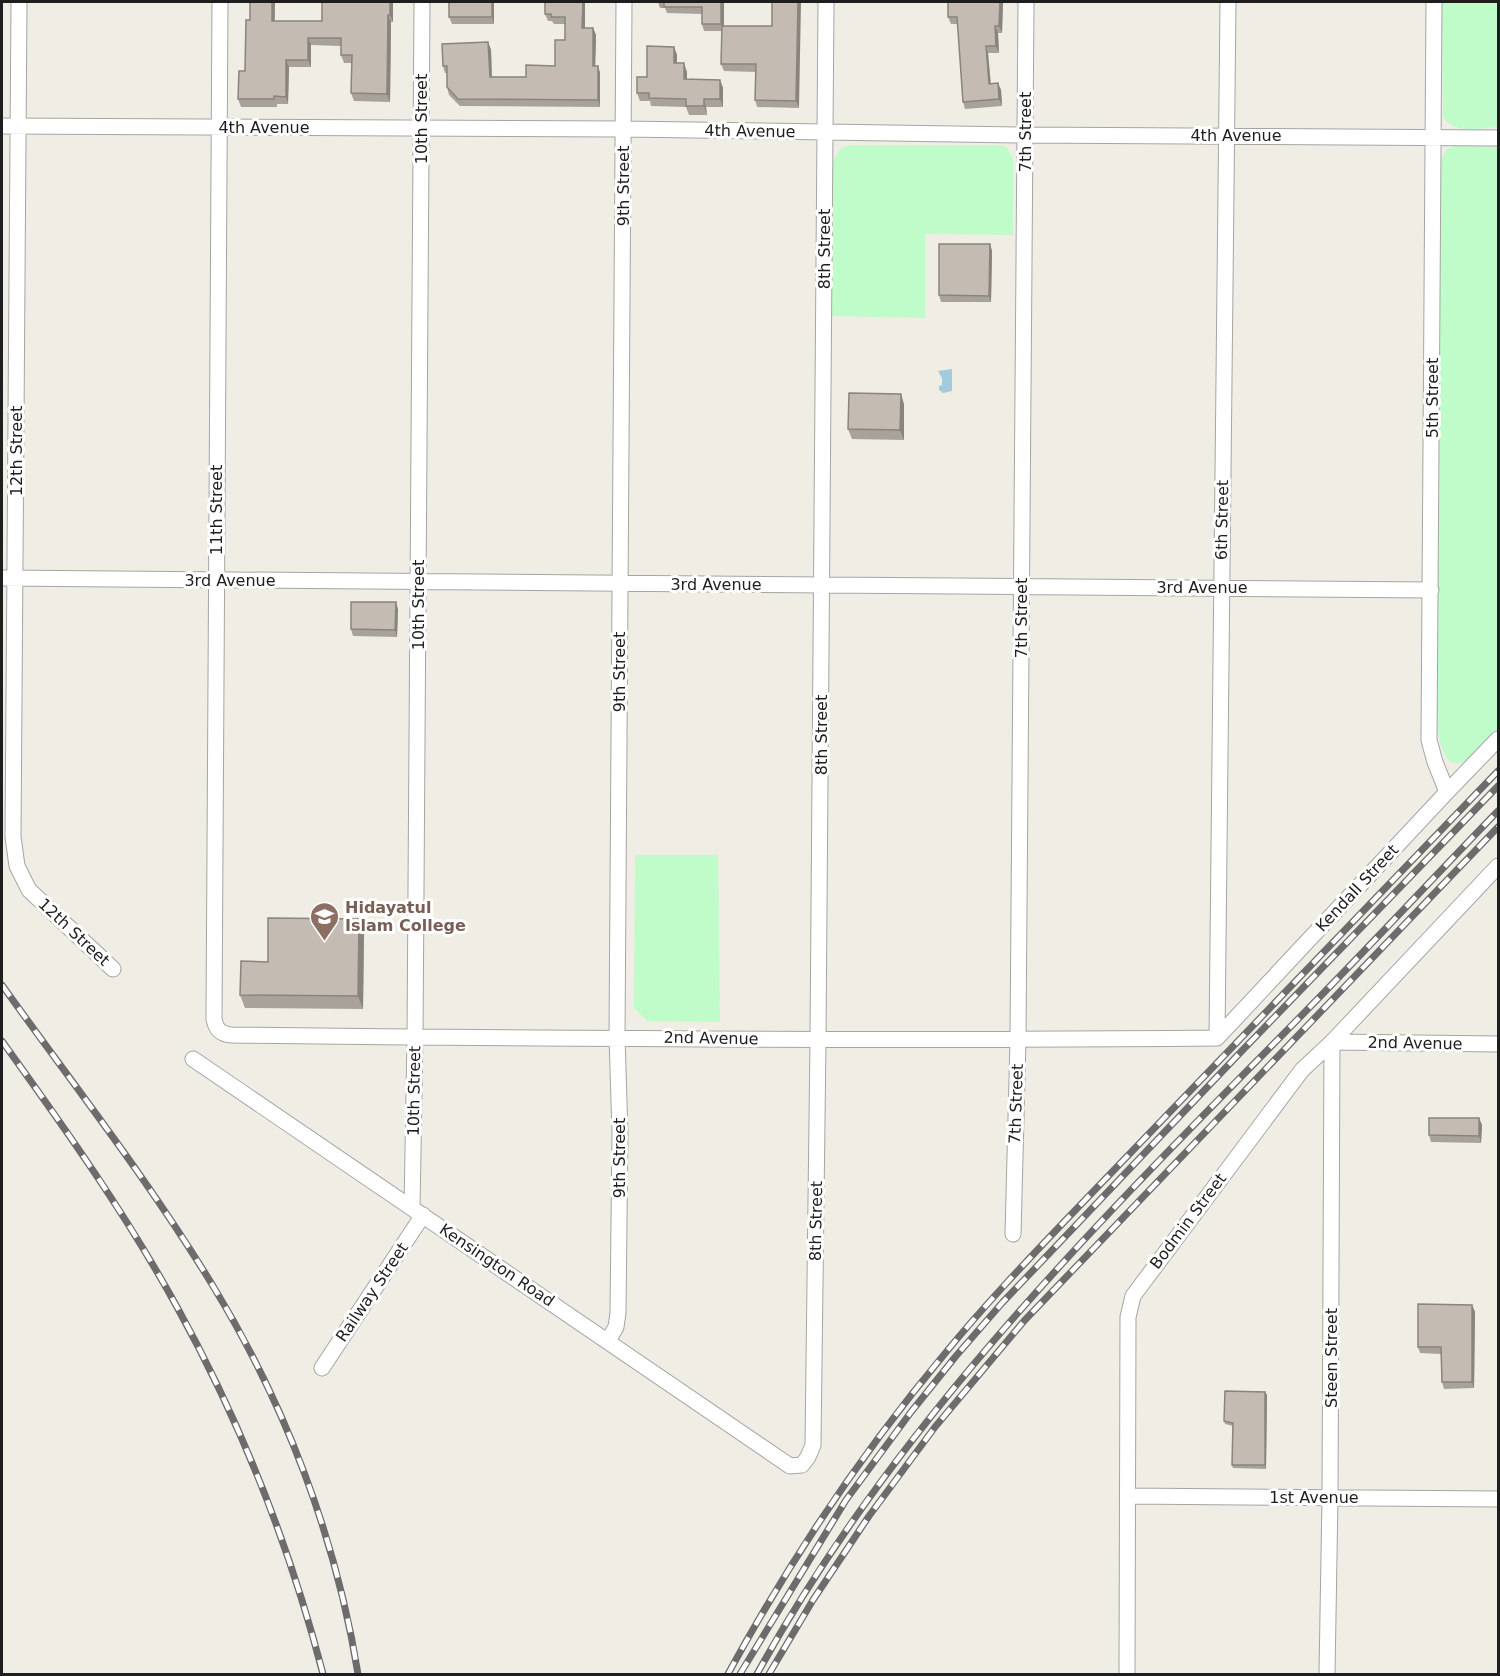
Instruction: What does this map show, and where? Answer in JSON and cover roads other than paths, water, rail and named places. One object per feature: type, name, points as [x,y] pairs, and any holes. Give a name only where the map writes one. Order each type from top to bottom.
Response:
[{"type":"street","name":"12th Street","points":[[19,2],[8,578],[14,837],[17,867],[28,890],[113,969]]},
{"type":"street","name":"11th Street","points":[[214,1019],[220,2]]},
{"type":"street","name":"10th Street","points":[[417,1211],[415,1037],[422,2]]},
{"type":"street","name":"9th Street","points":[[608,1341],[616,1327],[618,1313],[620,1133],[617,1037],[624,2]]},
{"type":"street","name":"8th Street","points":[[802,1465],[813,1445],[826,2]]},
{"type":"street","name":"7th Street","points":[[1012,1234],[1018,1040],[1026,2]]},
{"type":"street","name":"6th Street","points":[[1216,1038],[1228,2]]},
{"type":"street","name":"5th Street","points":[[1434,2],[1429,740],[1447,792]]},
{"type":"street","name":"4th Avenue","points":[[2,126],[623,129],[825,133],[1498,138]]},
{"type":"street","name":"3rd Avenue","points":[[8,578],[1431,590]]},
{"type":"street","name":"Kendall Street","points":[[1216,1038],[1498,739]]},
{"type":"street","name":"Bodmin Street","points":[[1127,1674],[1128,1317],[1133,1296],[1302,1070],[1332,1042],[1498,866]]},
{"type":"street","name":"2nd Avenue","points":[[214,1019],[219,1031],[231,1035],[818,1040],[1216,1038]]},
{"type":"street","name":"2nd Avenue","points":[[1332,1042],[1498,1044]]},
{"type":"street","name":"Steen Street","points":[[1327,1674],[1332,1042]]},
{"type":"street","name":"Kensington Road","points":[[193,1059],[790,1466],[802,1465]]},
{"type":"street","name":"Railway Street","points":[[322,1368],[417,1211]]},
{"type":"street","name":"1st Avenue","points":[[1129,1496],[1498,1499]]},
{"type":"water","points":[[952,369],[952,391],[943,393],[939,390],[942,378],[938,371]]},
{"type":"railway","points":[[728,1674],[802,1548],[829,1507],[886,1428],[961,1335],[1063,1223],[1498,771]]},
{"type":"railway","points":[[740,1674],[846,1500],[956,1356],[1002,1303],[1498,786]]},
{"type":"railway","points":[[757,1674],[812,1581],[873,1493],[938,1408],[1007,1326],[1152,1168],[1328,989],[1498,811]]},
{"type":"railway","points":[[769,1674],[813,1600],[869,1516],[935,1427],[1024,1321],[1498,827]]},
{"type":"railway","points":[[2,985],[110,1133],[189,1247],[239,1331],[263,1377],[285,1424],[321,1522],[336,1572],[358,1674]]},
{"type":"railway","points":[[2,1041],[116,1205],[157,1272],[200,1351],[262,1486],[295,1579],[323,1674]]},
{"type":"place","name":"Hidayatul Islam College","points":[[324,942]]}]
